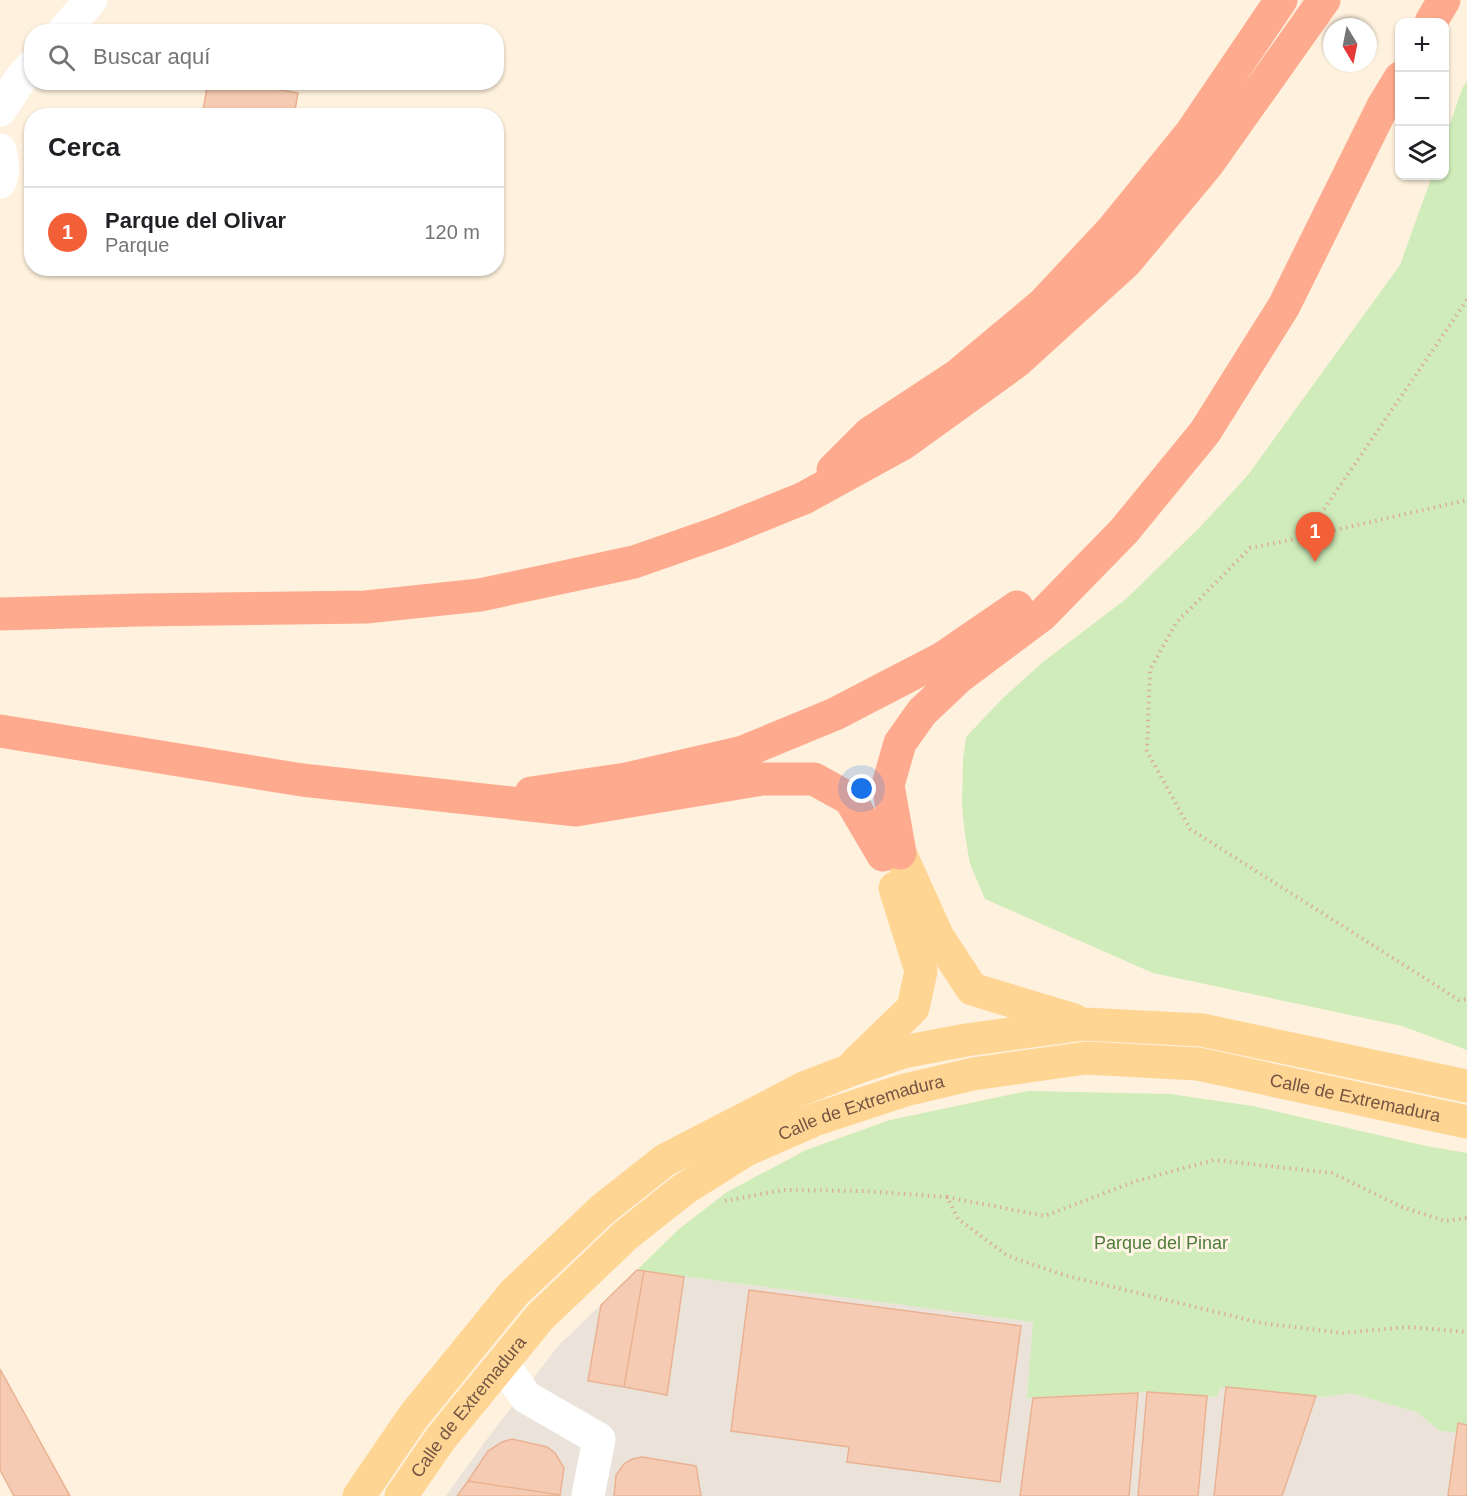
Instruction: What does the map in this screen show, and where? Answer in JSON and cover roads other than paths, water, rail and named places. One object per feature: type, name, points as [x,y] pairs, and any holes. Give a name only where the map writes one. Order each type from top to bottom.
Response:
[{"type":"highway","points":[[804,498],[870,433],[958,375],[1043,304],[1113,229],[1191,133],[1281,0]]},
{"type":"highway","points":[[0,614],[366,607],[480,595],[634,562],[720,532],[804,498],[904,443],[1016,362],[1126,262],[1207,165],[1324,0]]},
{"type":"highway","points":[[1433,18],[1444,0]]},
{"type":"highway","points":[[892,854],[888,785],[900,743],[922,712],[959,677],[1042,615],[1124,531],[1205,432],[1284,306],[1383,106],[1395,86]]},
{"type":"highway","points":[[481,800],[626,779],[743,752],[835,714],[941,659],[1124,531]]},
{"type":"highway","points":[[0,731],[302,780],[576,810],[762,779],[814,779],[850,799],[892,854]]},
{"type":"main road","name":"Calle de Extremadura","points":[[892,854],[938,937],[972,989],[1084,1024]]},
{"type":"main road","name":"Calle de Extremadura","points":[[848,1071],[913,1008],[921,971],[900,901],[892,854]]},
{"type":"main road","name":"Calle de Extremadura","points":[[359,1496],[413,1417],[514,1293],[603,1209],[665,1160],[804,1088],[848,1071],[903,1052],[966,1040],[1084,1024],[1202,1030],[1467,1086]]},
{"type":"main road","name":"Calle de Extremadura","points":[[401,1496],[441,1438],[540,1317],[626,1235],[684,1189],[746,1150],[817,1119],[905,1090],[973,1074],[1086,1058],[1198,1064],[1467,1122]]},
{"type":"street","points":[[70,24],[91,0]]},
{"type":"street","points":[[0,110],[24,77]]},
{"type":"street","points":[[0,150],[3,169],[0,182]]},
{"type":"street","points":[[502,1363],[526,1397],[599,1439],[588,1496]]},
{"type":"place","name":"Parque del Olivar","points":[[1315,562]]},
{"type":"park label","name":"Parque del Pinar","points":[[1161,1243]]}]
